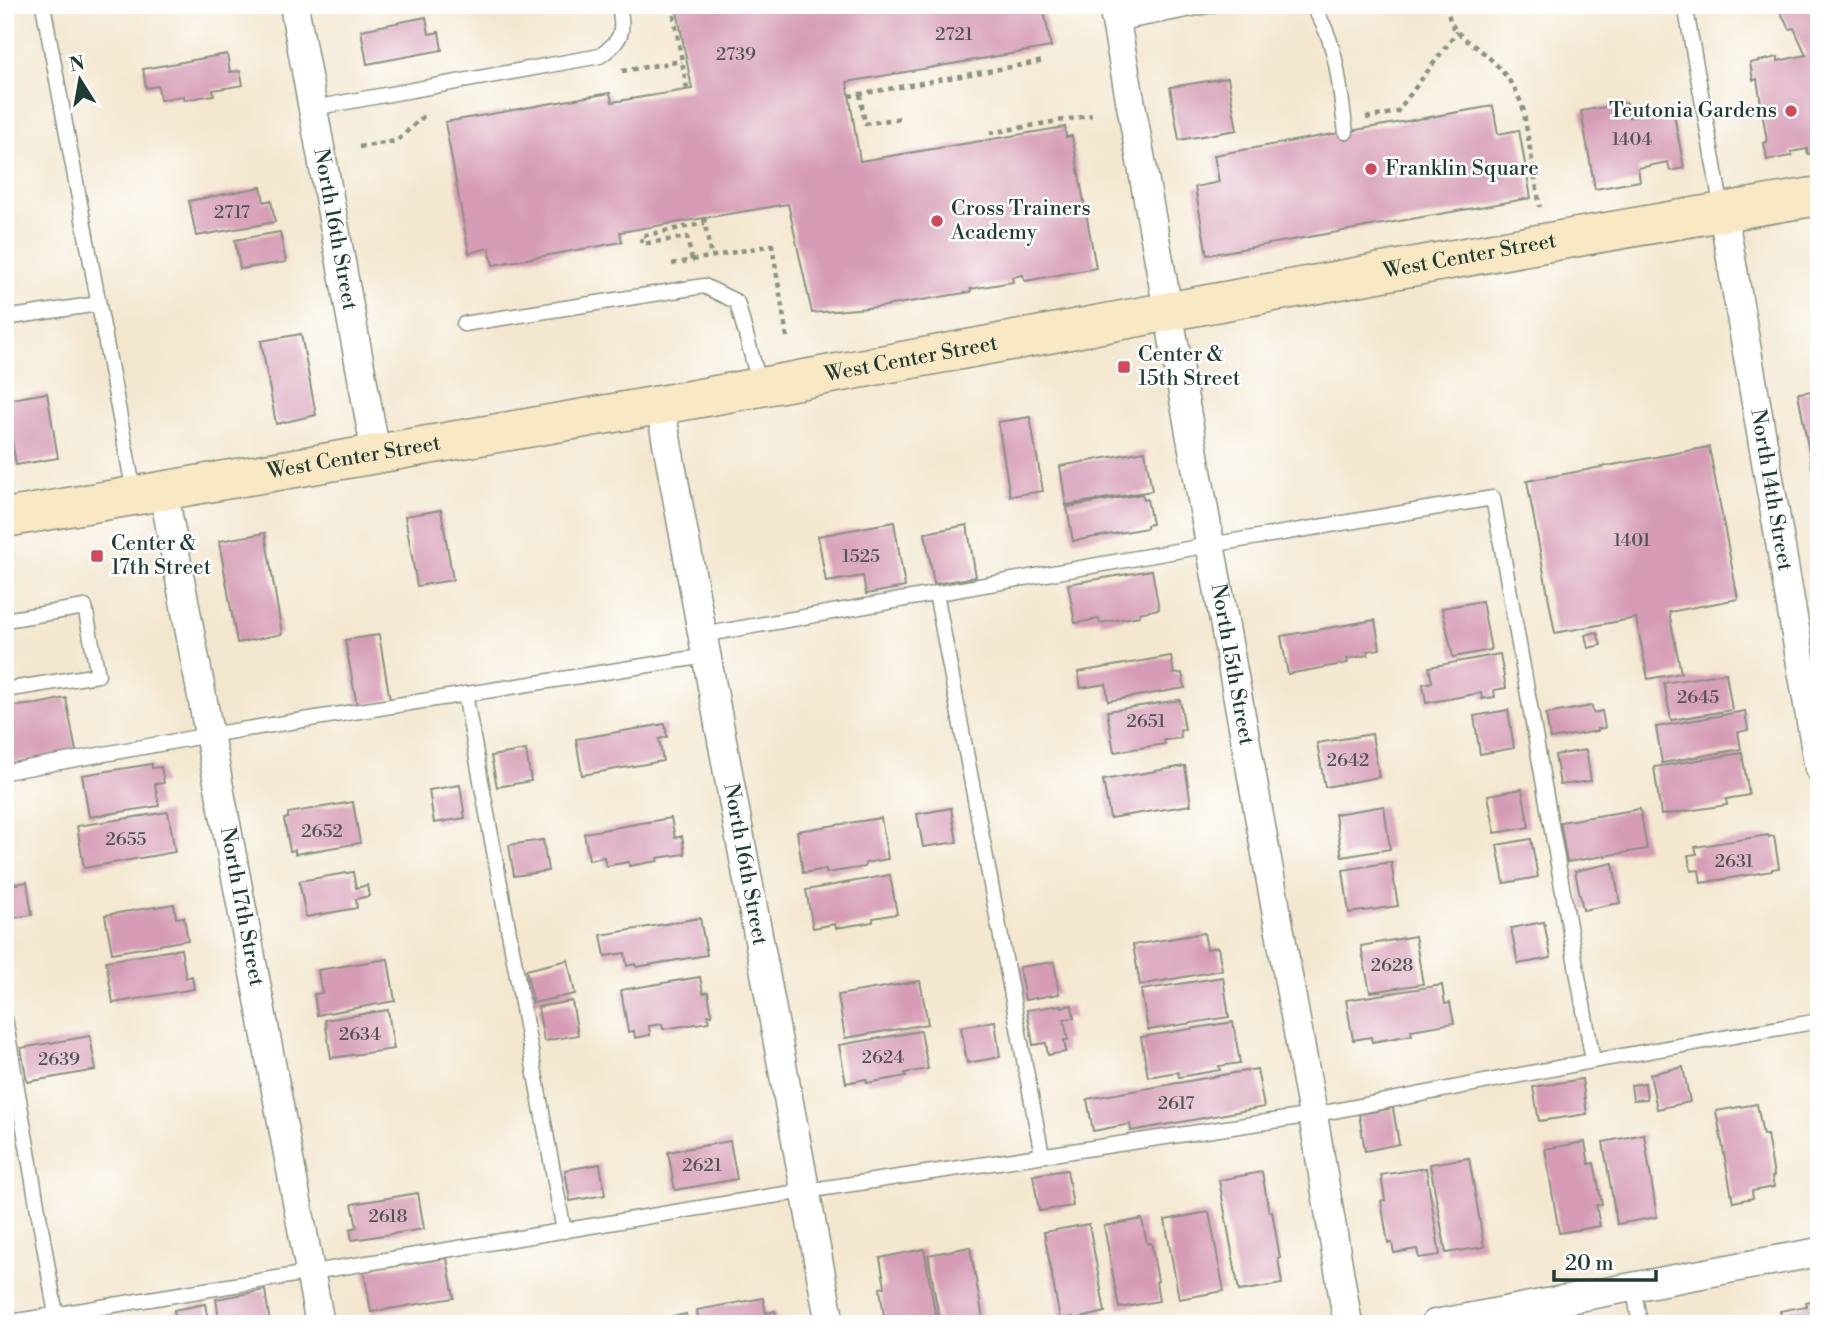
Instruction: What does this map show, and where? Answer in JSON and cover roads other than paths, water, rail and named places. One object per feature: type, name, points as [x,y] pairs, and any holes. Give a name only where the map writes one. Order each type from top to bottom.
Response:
[{"type":"street","name":"North 16th Street","points":[[294,5],[376,454]]},
{"type":"street","name":"North 15th Street","points":[[1115,15],[1313,1115],[1348,1324]]},
{"type":"street","name":"West Center Street","points":[[5,518],[660,405],[1819,196]]},
{"type":"street","name":"North 14th Street","points":[[1723,212],[1819,768]]},
{"type":"street","name":"North 16th Street","points":[[660,405],[830,1324]]},
{"type":"street","name":"North 17th Street","points":[[149,492],[209,735],[320,1324]]},
{"type":"street","points":[[1435,1324],[1819,1252]]},
{"type":"lane","points":[[43,5],[99,304],[149,492]]},
{"type":"lane","points":[[313,108],[600,56],[616,44],[622,27],[619,5]]},
{"type":"lane","points":[[1115,15],[1213,5]]},
{"type":"lane","points":[[1311,5],[1320,16],[1334,55],[1345,127]]},
{"type":"lane","points":[[1685,5],[1723,212]]},
{"type":"lane","points":[[464,324],[704,286],[737,302],[760,387]]},
{"type":"lane","points":[[5,318],[99,304]]},
{"type":"lane","points":[[5,772],[209,735],[465,694],[704,645],[936,593],[1493,498],[1593,1061]]},
{"type":"lane","points":[[936,593],[1042,1155]]},
{"type":"lane","points":[[5,620],[85,607],[99,675],[5,690]]},
{"type":"lane","points":[[465,694],[564,1231]]},
{"type":"lane","points":[[5,1018],[56,1315]]},
{"type":"lane","points":[[5,1323],[805,1191],[1313,1115],[1819,1021]]},
{"type":"lane","points":[[1633,1286],[1640,1324]]},
{"type":"place","name":"Teutonia Gardens","points":[[1791,111]]},
{"type":"place","name":"Franklin Square","points":[[1371,169]]},
{"type":"place","name":"Cross Trainers Academy","points":[[937,221]]},
{"type":"place","name":"Center & 15th Street","points":[[1124,367]]},
{"type":"place","name":"Center & 17th Street","points":[[97,556]]}]
